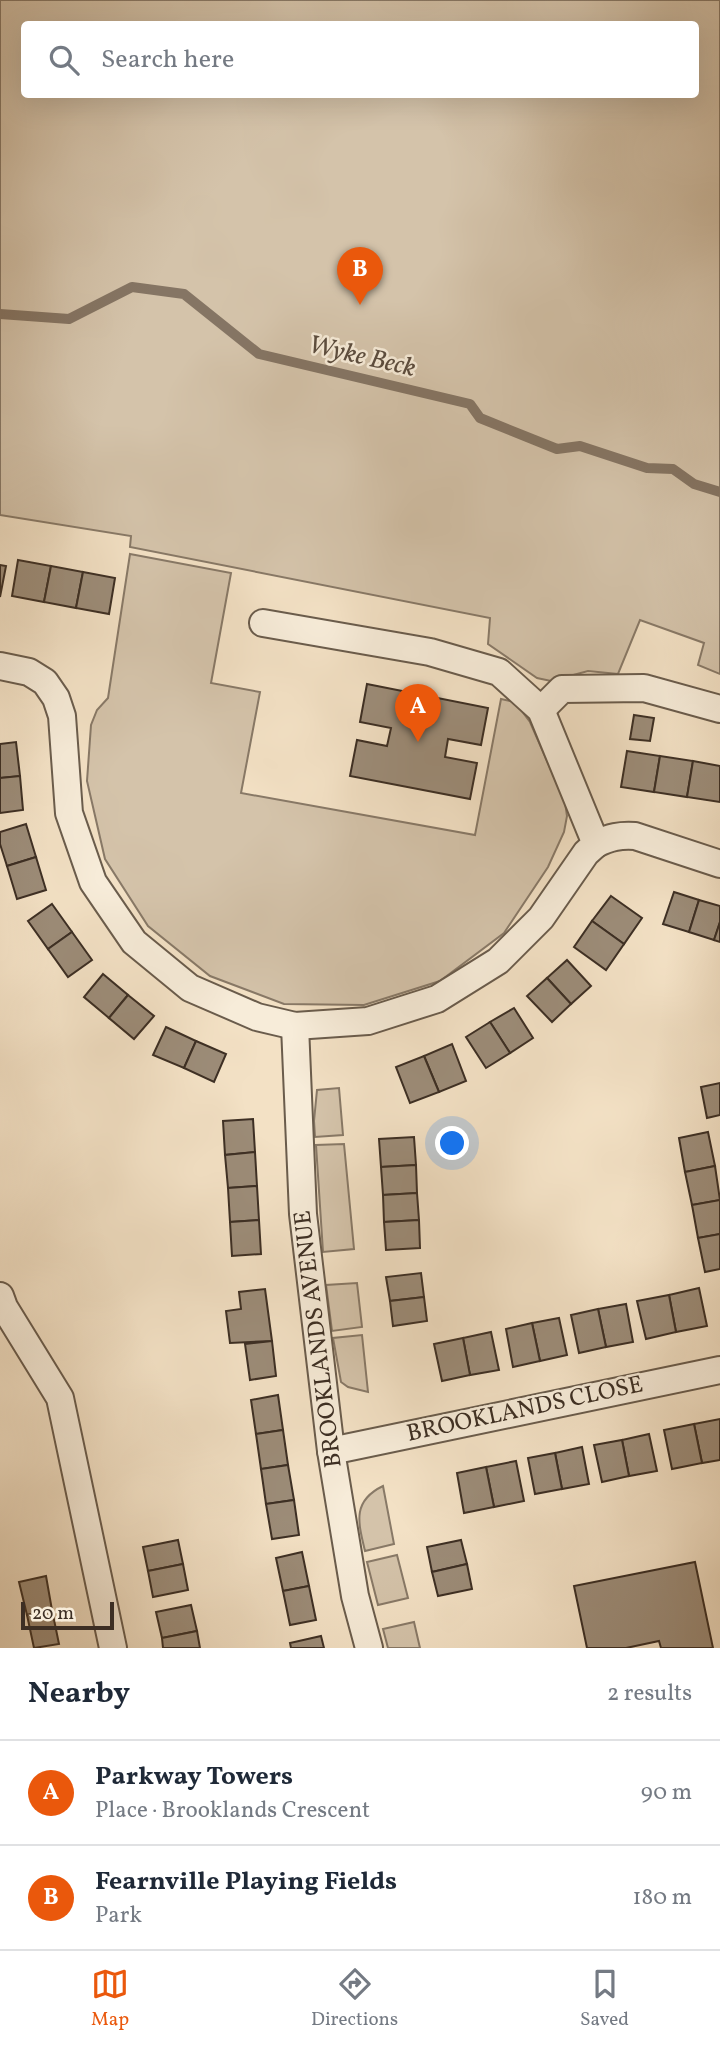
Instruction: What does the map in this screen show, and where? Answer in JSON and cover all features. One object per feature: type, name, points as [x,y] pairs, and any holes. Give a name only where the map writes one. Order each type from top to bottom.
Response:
[{"type":"street","points":[[263,623],[430,652],[499,672],[541,710],[596,844]]},
{"type":"street","points":[[5,666],[29,672],[45,682],[56,698],[62,716],[69,813],[93,882],[134,942],[190,988],[257,1017],[295,1026],[368,1021],[436,999],[498,961],[541,918],[586,853],[608,837],[635,836],[720,864]]},
{"type":"street","points":[[541,710],[562,689],[644,688],[720,709]]},
{"type":"street","name":"BROOKLANDS AVENUE","points":[[295,1026],[303,1214],[331,1451],[355,1596],[369,1648]]},
{"type":"street","points":[[0,1296],[4,1307],[60,1398],[113,1648]]},
{"type":"street","name":"BROOKLANDS CLOSE","points":[[331,1451],[720,1370]]},
{"type":"shaded area","points":[[0,0],[720,0],[720,674],[698,665],[704,643],[640,620],[618,674],[588,671],[551,681],[537,678],[488,644],[490,618],[130,547],[131,536],[0,515]]},
{"type":"shaded area","points":[[130,554],[231,573],[211,683],[260,692],[241,793],[475,835],[501,699],[515,702],[530,722],[565,802],[567,816],[564,832],[548,867],[504,933],[440,981],[364,1005],[284,1004],[210,976],[148,926],[105,859],[87,781],[91,725],[97,710],[108,698]]},
{"type":"shaded area","points":[[339,1088],[343,1135],[315,1137],[317,1090]]},
{"type":"shaded area","points":[[344,1144],[354,1249],[323,1252],[316,1145]]},
{"type":"shaded area","points":[[357,1283],[362,1327],[332,1331],[326,1285]]},
{"type":"shaded area","points":[[362,1335],[368,1392],[348,1387],[341,1382],[333,1338]]},
{"type":"shaded area","points":[[383,1486],[394,1544],[365,1551],[360,1531],[360,1513],[366,1498]]},
{"type":"shaded area","points":[[397,1555],[408,1598],[378,1605],[367,1562]]},
{"type":"shaded area","points":[[414,1622],[420,1648],[388,1648],[383,1629]]},
{"type":"building","points":[[18,560],[51,566],[44,602],[12,596]]},
{"type":"building","points":[[0,565],[6,566],[0,597]]},
{"type":"building","points":[[51,566],[83,572],[76,608],[44,602]]},
{"type":"building","points":[[83,572],[115,578],[109,614],[76,608]]},
{"type":"building","points":[[367,684],[488,708],[481,745],[448,739],[445,757],[477,763],[470,799],[350,776],[357,740],[387,746],[391,728],[360,722]]},
{"type":"building","points":[[634,715],[654,718],[650,741],[630,739]]},
{"type":"building","points":[[16,742],[20,776],[0,778],[0,744]]},
{"type":"building","points":[[627,751],[660,756],[654,792],[621,787]]},
{"type":"building","points":[[660,756],[693,761],[687,797],[654,792]]},
{"type":"building","points":[[693,761],[720,766],[720,802],[687,797]]},
{"type":"building","points":[[20,776],[23,810],[0,813],[0,778]]},
{"type":"building","points":[[26,824],[36,857],[7,866],[0,844],[0,832]]},
{"type":"building","points":[[36,857],[46,890],[17,899],[7,866]]},
{"type":"building","points":[[674,892],[699,900],[689,932],[663,924]]},
{"type":"building","points":[[611,896],[642,918],[624,944],[592,921]]},
{"type":"building","points":[[699,900],[720,906],[720,922],[714,940],[689,932]]},
{"type":"building","points":[[52,904],[72,932],[48,949],[28,921]]},
{"type":"building","points":[[592,921],[624,944],[606,970],[574,947]]},
{"type":"building","points":[[720,922],[720,942],[714,940]]},
{"type":"building","points":[[72,932],[92,960],[68,977],[48,949]]},
{"type":"building","points":[[567,960],[591,986],[571,1004],[547,978]]},
{"type":"building","points":[[103,974],[128,995],[109,1018],[84,997]]},
{"type":"building","points":[[547,978],[571,1004],[552,1022],[527,996]]},
{"type":"building","points":[[128,995],[154,1016],[134,1039],[109,1018]]},
{"type":"building","points":[[514,1008],[533,1038],[510,1053],[490,1022]]},
{"type":"building","points":[[490,1022],[510,1053],[486,1068],[466,1037]]},
{"type":"building","points":[[166,1027],[196,1041],[184,1068],[153,1055]]},
{"type":"building","points":[[196,1041],[226,1054],[214,1082],[184,1068]]},
{"type":"building","points":[[452,1044],[466,1081],[439,1092],[424,1056]]},
{"type":"building","points":[[424,1056],[439,1092],[410,1103],[396,1067]]},
{"type":"building","points":[[720,1083],[720,1115],[707,1118],[701,1087]]},
{"type":"building","points":[[253,1119],[255,1152],[225,1155],[223,1121]]},
{"type":"building","points":[[708,1132],[715,1166],[685,1172],[679,1138]]},
{"type":"building","points":[[414,1137],[416,1165],[381,1167],[379,1139]]},
{"type":"building","points":[[255,1152],[257,1186],[228,1188],[225,1155]]},
{"type":"building","points":[[416,1165],[417,1193],[383,1195],[381,1167]]},
{"type":"building","points":[[715,1166],[720,1200],[692,1205],[685,1172]]},
{"type":"building","points":[[257,1186],[259,1220],[230,1222],[228,1188]]},
{"type":"building","points":[[417,1193],[419,1220],[384,1222],[383,1195]]},
{"type":"building","points":[[720,1200],[720,1234],[698,1238],[692,1205]]},
{"type":"building","points":[[259,1220],[261,1254],[232,1256],[230,1222]]},
{"type":"building","points":[[419,1220],[420,1248],[386,1250],[384,1222]]},
{"type":"building","points":[[720,1234],[720,1269],[705,1272],[698,1238]]},
{"type":"building","points":[[421,1273],[424,1297],[390,1301],[386,1277]]},
{"type":"building","points":[[699,1288],[707,1326],[676,1332],[669,1295]]},
{"type":"building","points":[[265,1289],[272,1341],[230,1343],[226,1311],[241,1309],[239,1292]]},
{"type":"building","points":[[669,1295],[676,1332],[646,1339],[637,1301]]},
{"type":"building","points":[[424,1297],[427,1321],[393,1326],[390,1301]]},
{"type":"building","points":[[626,1304],[633,1342],[606,1347],[598,1309]]},
{"type":"building","points":[[598,1309],[606,1347],[579,1353],[571,1315]]},
{"type":"building","points":[[559,1318],[567,1355],[540,1361],[532,1323]]},
{"type":"building","points":[[532,1323],[540,1361],[513,1367],[506,1329]]},
{"type":"building","points":[[491,1332],[499,1370],[470,1375],[463,1338]]},
{"type":"building","points":[[463,1338],[470,1375],[442,1381],[434,1344]]},
{"type":"building","points":[[272,1341],[276,1376],[250,1380],[245,1344]]},
{"type":"building","points":[[278,1395],[283,1430],[256,1434],[251,1400]]},
{"type":"building","points":[[720,1419],[720,1460],[702,1463],[694,1424]]},
{"type":"building","points":[[694,1424],[702,1463],[672,1469],[664,1430]]},
{"type":"building","points":[[283,1430],[288,1465],[261,1469],[256,1434]]},
{"type":"building","points":[[649,1434],[657,1471],[629,1476],[622,1440]]},
{"type":"building","points":[[622,1440],[629,1476],[602,1482],[594,1445]]},
{"type":"building","points":[[582,1447],[589,1484],[562,1489],[555,1453]]},
{"type":"building","points":[[555,1453],[562,1489],[535,1494],[528,1458]]},
{"type":"building","points":[[516,1461],[524,1501],[494,1507],[486,1467]]},
{"type":"building","points":[[288,1465],[294,1500],[266,1504],[261,1469]]},
{"type":"building","points":[[486,1467],[494,1507],[464,1513],[457,1473]]},
{"type":"building","points":[[294,1500],[299,1535],[272,1539],[266,1504]]},
{"type":"building","points":[[178,1540],[183,1564],[148,1571],[143,1547]]},
{"type":"building","points":[[461,1540],[467,1564],[432,1572],[427,1547]]},
{"type":"building","points":[[302,1552],[309,1586],[283,1591],[276,1558]]},
{"type":"building","points":[[695,1562],[713,1648],[661,1648],[659,1641],[626,1648],[587,1648],[574,1586]]},
{"type":"building","points":[[183,1564],[188,1590],[153,1597],[148,1571]]},
{"type":"building","points":[[467,1564],[472,1589],[438,1596],[432,1572]]},
{"type":"building","points":[[46,1576],[52,1610],[27,1615],[19,1582]]},
{"type":"building","points":[[309,1586],[316,1620],[290,1625],[283,1591]]},
{"type":"building","points":[[191,1605],[197,1631],[162,1638],[156,1612]]},
{"type":"building","points":[[52,1610],[59,1644],[34,1648],[27,1615]]},
{"type":"building","points":[[197,1631],[200,1648],[163,1648],[162,1638]]},
{"type":"building","points":[[321,1636],[324,1648],[291,1648],[290,1643]]},
{"type":"waterway","name":"Wyke Beck","points":[[0,314],[69,319],[132,287],[184,294],[259,354],[470,404],[480,418],[557,449],[580,446],[647,468],[673,469],[694,484],[720,492]]},
{"type":"place","name":"Fearnville Playing Fields","points":[[360,305]]},
{"type":"place","name":"Parkway Towers","points":[[418,742]]}]
